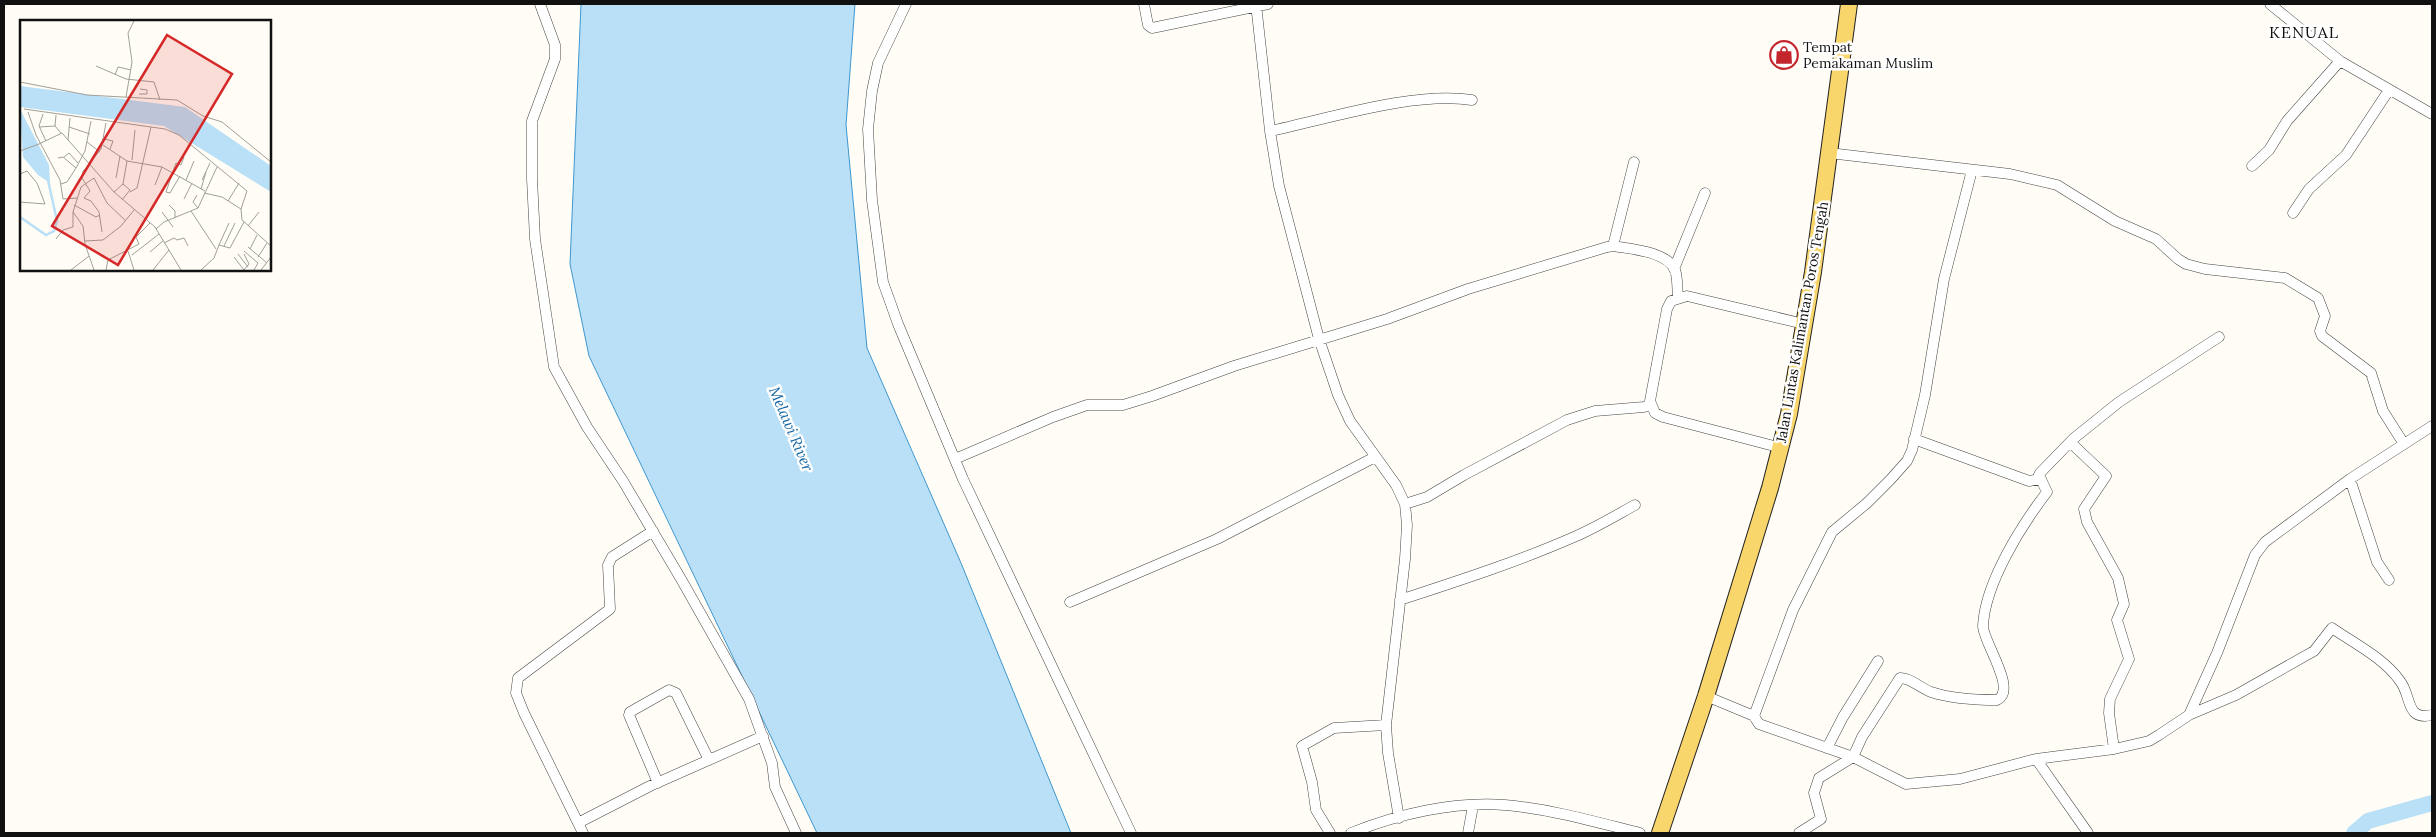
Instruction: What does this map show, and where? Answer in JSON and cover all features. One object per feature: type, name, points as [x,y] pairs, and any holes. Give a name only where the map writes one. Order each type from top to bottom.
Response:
[{"type":"main road","name":"Jalan Lintas Kalimantan Poros Tengah","points":[[1660,833],[1706,696],[1781,448],[1800,323],[1841,4]]},
{"type":"main road","name":"Jalan Lintas Kalimantan Poros Tengah","points":[[1652,833],[1774,446],[1800,323],[1814,272],[1849,4]]},
{"type":"street","points":[[540,4],[556,45],[555,59],[535,109],[531,136],[535,239],[549,345],[554,367],[653,531],[749,699],[772,763],[775,787],[796,833]]},
{"type":"street","points":[[906,4],[878,63],[872,92],[868,137],[872,200],[885,290],[955,459],[1131,833]]},
{"type":"street","points":[[1144,4],[1148,25],[1152,28],[1268,4]]},
{"type":"street","points":[[2270,4],[2340,61],[2432,114]]},
{"type":"street","points":[[1256,5],[1270,132],[1279,186],[1318,339],[1350,422],[1396,485],[1406,504],[1407,526],[1386,725],[1388,753],[1399,818]]},
{"type":"street","points":[[2252,166],[2269,150],[2287,121],[2340,61]]},
{"type":"street","points":[[2293,213],[2309,189],[2346,154],[2388,90]]},
{"type":"street","points":[[1270,132],[1404,102],[1447,98],[1472,100]]},
{"type":"street","points":[[1829,153],[2010,174],[2056,185],[2115,221],[2156,239],[2178,260],[2186,264],[2205,269],[2279,276],[2317,296],[2325,316],[2320,331],[2322,336],[2371,373],[2383,410],[2404,444]]},
{"type":"street","points":[[1613,246],[1634,162]]},
{"type":"street","points":[[1754,716],[1793,610],[1832,532],[1867,503],[1906,461],[1914,439],[1925,395],[1944,279],[1972,170]]},
{"type":"street","points":[[1674,269],[1706,193]]},
{"type":"street","points":[[955,459],[1053,417],[1087,405],[1123,404],[1318,339],[1387,319],[1533,269],[1613,246],[1656,255],[1670,263],[1674,269],[1678,298]]},
{"type":"street","points":[[1774,446],[1663,417],[1655,413],[1651,404],[1667,309],[1671,301],[1687,296],[1800,323]]},
{"type":"street","points":[[1799,833],[1821,819],[1814,793],[1819,778],[1853,757],[1882,705],[1902,677],[1925,689],[1948,696],[1969,700],[2001,698],[2004,694],[2002,677],[1985,637],[1984,614],[1993,584],[2007,557],[2047,492],[2040,479],[2040,473],[2070,442],[2119,402],[2219,337]]},
{"type":"street","points":[[1406,504],[1434,494],[1464,475],[1566,420],[1595,411],[1644,407],[1651,404]]},
{"type":"street","points":[[2189,715],[2217,653],[2255,555],[2265,542],[2350,479],[2404,444],[2432,429]]},
{"type":"street","points":[[1914,439],[2029,481],[2040,479]]},
{"type":"street","points":[[2070,442],[2106,476],[2084,508],[2087,522],[2114,568],[2124,604],[2117,620],[2124,637],[2129,659],[2110,699],[2109,713],[2114,749]]},
{"type":"street","points":[[1070,602],[1217,539],[1375,457]]},
{"type":"street","points":[[2350,479],[2377,562],[2389,580]]},
{"type":"street","points":[[1400,600],[1470,577],[1545,549],[1576,536],[1635,505]]},
{"type":"street","points":[[583,833],[524,714],[516,693],[518,678],[610,609],[608,565],[612,557],[653,531]]},
{"type":"street","points":[[1706,696],[1754,716],[1760,724],[1853,757],[1906,784],[1914,785],[1960,779],[2036,759],[2114,749],[2149,741],[2189,715],[2236,695],[2314,651],[2332,628],[2389,668],[2402,682],[2411,708],[2417,716],[2432,715]]},
{"type":"street","points":[[1827,748],[1847,710],[1878,661]]},
{"type":"street","points":[[658,783],[628,718],[630,712],[669,690],[676,693],[709,760]]},
{"type":"street","points":[[1330,833],[1316,810],[1312,782],[1302,746],[1334,728],[1386,725]]},
{"type":"street","points":[[578,823],[658,783],[763,736]]},
{"type":"street","points":[[2036,759],[2088,833]]},
{"type":"street","points":[[1351,833],[1378,822],[1443,808],[1504,805],[1568,815],[1640,833]]},
{"type":"street","points":[[1468,833],[1473,806]]},
{"type":"water","name":"Melawi River","points":[[581,4],[855,4],[846,125],[867,348],[961,563],[1071,833],[817,833],[589,356],[570,264]]},
{"type":"waterway","points":[[2354,833],[2368,821],[2432,803]]},
{"type":"place","name":"Tempat Pemakaman Muslim","points":[[1784,55]]},
{"type":"district","name":"KENUAL","points":[[2304,32]]}]
